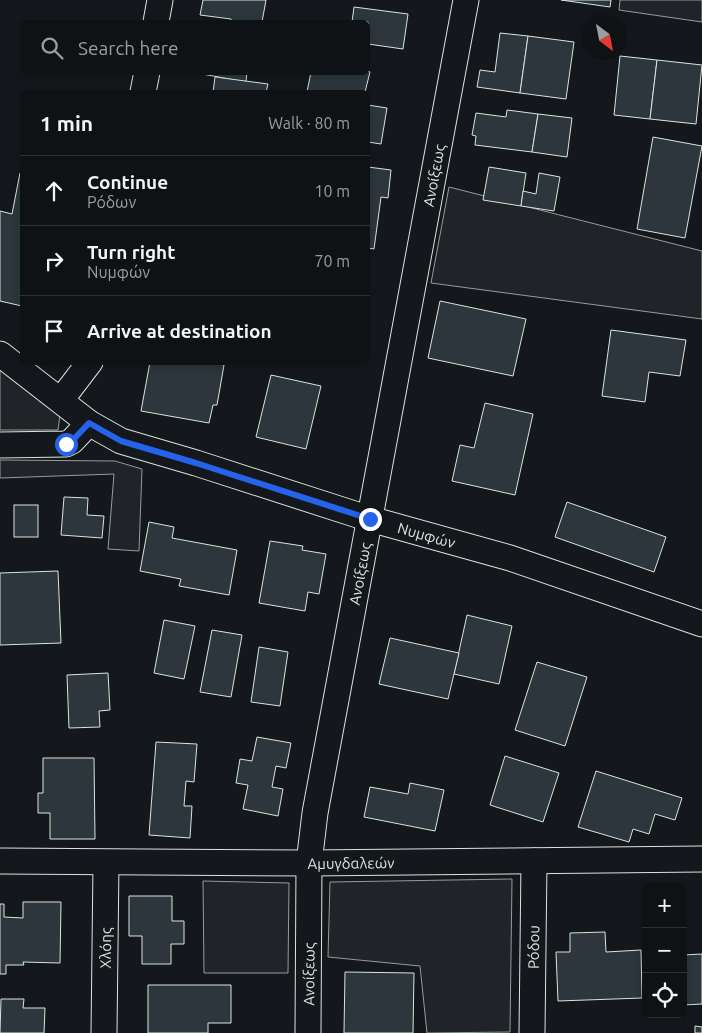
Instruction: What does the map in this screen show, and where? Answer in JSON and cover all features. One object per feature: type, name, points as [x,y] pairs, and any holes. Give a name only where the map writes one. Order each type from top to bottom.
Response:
[{"type":"street","points":[[156,20],[160,0]]},
{"type":"street","name":"Ανοίξεως","points":[[308,1033],[309,863],[315,814],[466,0]]},
{"type":"street","points":[[143,90],[146,75]]},
{"type":"street","name":"Νυμφών","points":[[0,354],[89,423],[121,441],[370,519],[510,558],[702,624]]},
{"type":"street","points":[[61,400],[88,365]]},
{"type":"street","points":[[0,445],[66,444],[72,441],[89,423]]},
{"type":"street","name":"Αμυγδαλεών","points":[[0,861],[309,863],[534,861],[700,855]]},
{"type":"street","name":"Ρόδου","points":[[532,1033],[534,861]]},
{"type":"street","name":"Χλόης","points":[[104,1033],[106,863]]},
{"type":"shaded area","points":[[620,0],[702,0],[702,22],[619,10]]},
{"type":"shaded area","points":[[449,187],[702,251],[702,319],[431,283]]},
{"type":"shaded area","points":[[0,369],[60,415],[58,430],[0,430]]},
{"type":"shaded area","points":[[0,460],[115,461],[142,469],[139,551],[108,549],[114,474],[0,478]]},
{"type":"shaded area","points":[[512,879],[510,1032],[427,1033],[420,966],[328,957],[330,882]]},
{"type":"shaded area","points":[[203,881],[289,883],[288,973],[204,973]]},
{"type":"building","points":[[203,0],[266,0],[262,20],[231,20],[200,15]]},
{"type":"building","points":[[561,0],[611,0],[610,7]]},
{"type":"building","points":[[354,7],[408,14],[403,49],[370,44],[370,20],[352,20]]},
{"type":"building","points":[[500,33],[528,36],[520,93],[477,87],[480,70],[495,72]]},
{"type":"building","points":[[528,36],[574,42],[566,99],[520,93]]},
{"type":"building","points":[[627,57],[657,60],[650,119],[614,115],[620,60],[627,60]]},
{"type":"building","points":[[657,60],[702,65],[696,124],[650,119]]},
{"type":"building","points":[[208,75],[247,75],[246,82]]},
{"type":"building","points":[[310,75],[369,75],[366,90],[307,90]]},
{"type":"building","points":[[215,77],[268,84],[266,90],[213,90]]},
{"type":"building","points":[[370,105],[387,108],[381,144],[370,142]]},
{"type":"building","points":[[507,110],[538,114],[532,152],[475,145],[476,136],[472,135],[476,113],[506,117]]},
{"type":"building","points":[[538,114],[572,118],[567,157],[532,152]]},
{"type":"building","points":[[653,137],[702,146],[685,238],[637,229]]},
{"type":"building","points":[[370,167],[391,170],[388,198],[381,197],[374,249],[370,248]]},
{"type":"building","points":[[489,167],[526,173],[521,206],[483,200]]},
{"type":"building","points":[[20,173],[20,306],[0,301],[0,211],[12,214]]},
{"type":"building","points":[[539,173],[560,177],[554,211],[521,206],[523,191],[536,194]]},
{"type":"building","points":[[440,301],[526,319],[513,376],[428,358]]},
{"type":"building","points":[[611,330],[686,340],[680,376],[649,372],[645,402],[602,396]]},
{"type":"building","points":[[149,365],[224,365],[217,405],[213,405],[209,423],[141,411]]},
{"type":"building","points":[[271,375],[321,386],[306,449],[256,437]]},
{"type":"building","points":[[485,403],[533,414],[515,495],[452,481],[460,445],[474,448]]},
{"type":"building","points":[[64,497],[88,498],[87,515],[104,516],[102,538],[61,535]]},
{"type":"building","points":[[567,502],[666,537],[654,572],[555,537]]},
{"type":"building","points":[[14,505],[38,505],[38,537],[14,537]]},
{"type":"building","points":[[149,522],[174,527],[172,538],[237,550],[229,595],[179,586],[181,579],[140,571]]},
{"type":"building","points":[[270,541],[303,546],[302,550],[326,554],[319,594],[308,592],[305,611],[259,603]]},
{"type":"building","points":[[58,571],[61,643],[0,645],[0,573]]},
{"type":"building","points":[[467,615],[512,626],[499,684],[454,674]]},
{"type":"building","points":[[164,620],[195,626],[184,679],[154,673]]},
{"type":"building","points":[[212,630],[242,635],[231,697],[200,692]]},
{"type":"building","points":[[390,638],[459,653],[448,699],[379,684]]},
{"type":"building","points":[[259,647],[288,652],[280,706],[251,702]]},
{"type":"building","points":[[537,662],[587,677],[565,746],[515,730]]},
{"type":"building","points":[[108,673],[110,710],[99,711],[100,727],[69,728],[67,675]]},
{"type":"building","points":[[257,737],[291,743],[286,768],[276,766],[272,787],[283,789],[278,816],[243,809],[248,785],[236,783],[240,759],[252,761]]},
{"type":"building","points":[[156,742],[197,744],[194,782],[186,781],[184,806],[192,806],[190,838],[149,835]]},
{"type":"building","points":[[505,756],[559,773],[543,822],[490,805]]},
{"type":"building","points":[[43,758],[94,758],[95,839],[50,839],[50,813],[38,813],[38,793],[43,793]]},
{"type":"building","points":[[596,771],[682,798],[675,820],[655,814],[649,834],[633,829],[629,842],[578,827]]},
{"type":"building","points":[[410,783],[444,790],[435,831],[364,817],[370,787],[408,794]]},
{"type":"building","points":[[129,896],[172,896],[172,921],[184,921],[184,944],[171,944],[171,964],[142,964],[142,936],[129,936]]},
{"type":"building","points":[[23,902],[61,902],[60,963],[23,962],[24,965],[6,965],[6,974],[0,974],[0,904],[4,904],[4,917],[23,918]]},
{"type":"building","points":[[605,932],[606,952],[641,950],[642,998],[558,1001],[556,952],[570,952],[570,933]]},
{"type":"building","points":[[702,954],[702,1004],[687,1005],[687,955]]},
{"type":"building","points":[[345,972],[414,973],[413,1033],[344,1033]]},
{"type":"building","points":[[148,985],[231,985],[231,1023],[208,1023],[208,1033],[148,1033]]},
{"type":"building","points":[[1,999],[24,999],[23,1008],[45,1008],[44,1033],[0,1033]]},
{"type":"building","points":[[695,1026],[702,1027],[702,1033],[695,1033]]},
{"type":"route","points":[[66,444],[72,441],[89,423],[107,435],[121,441],[370,519]]}]
